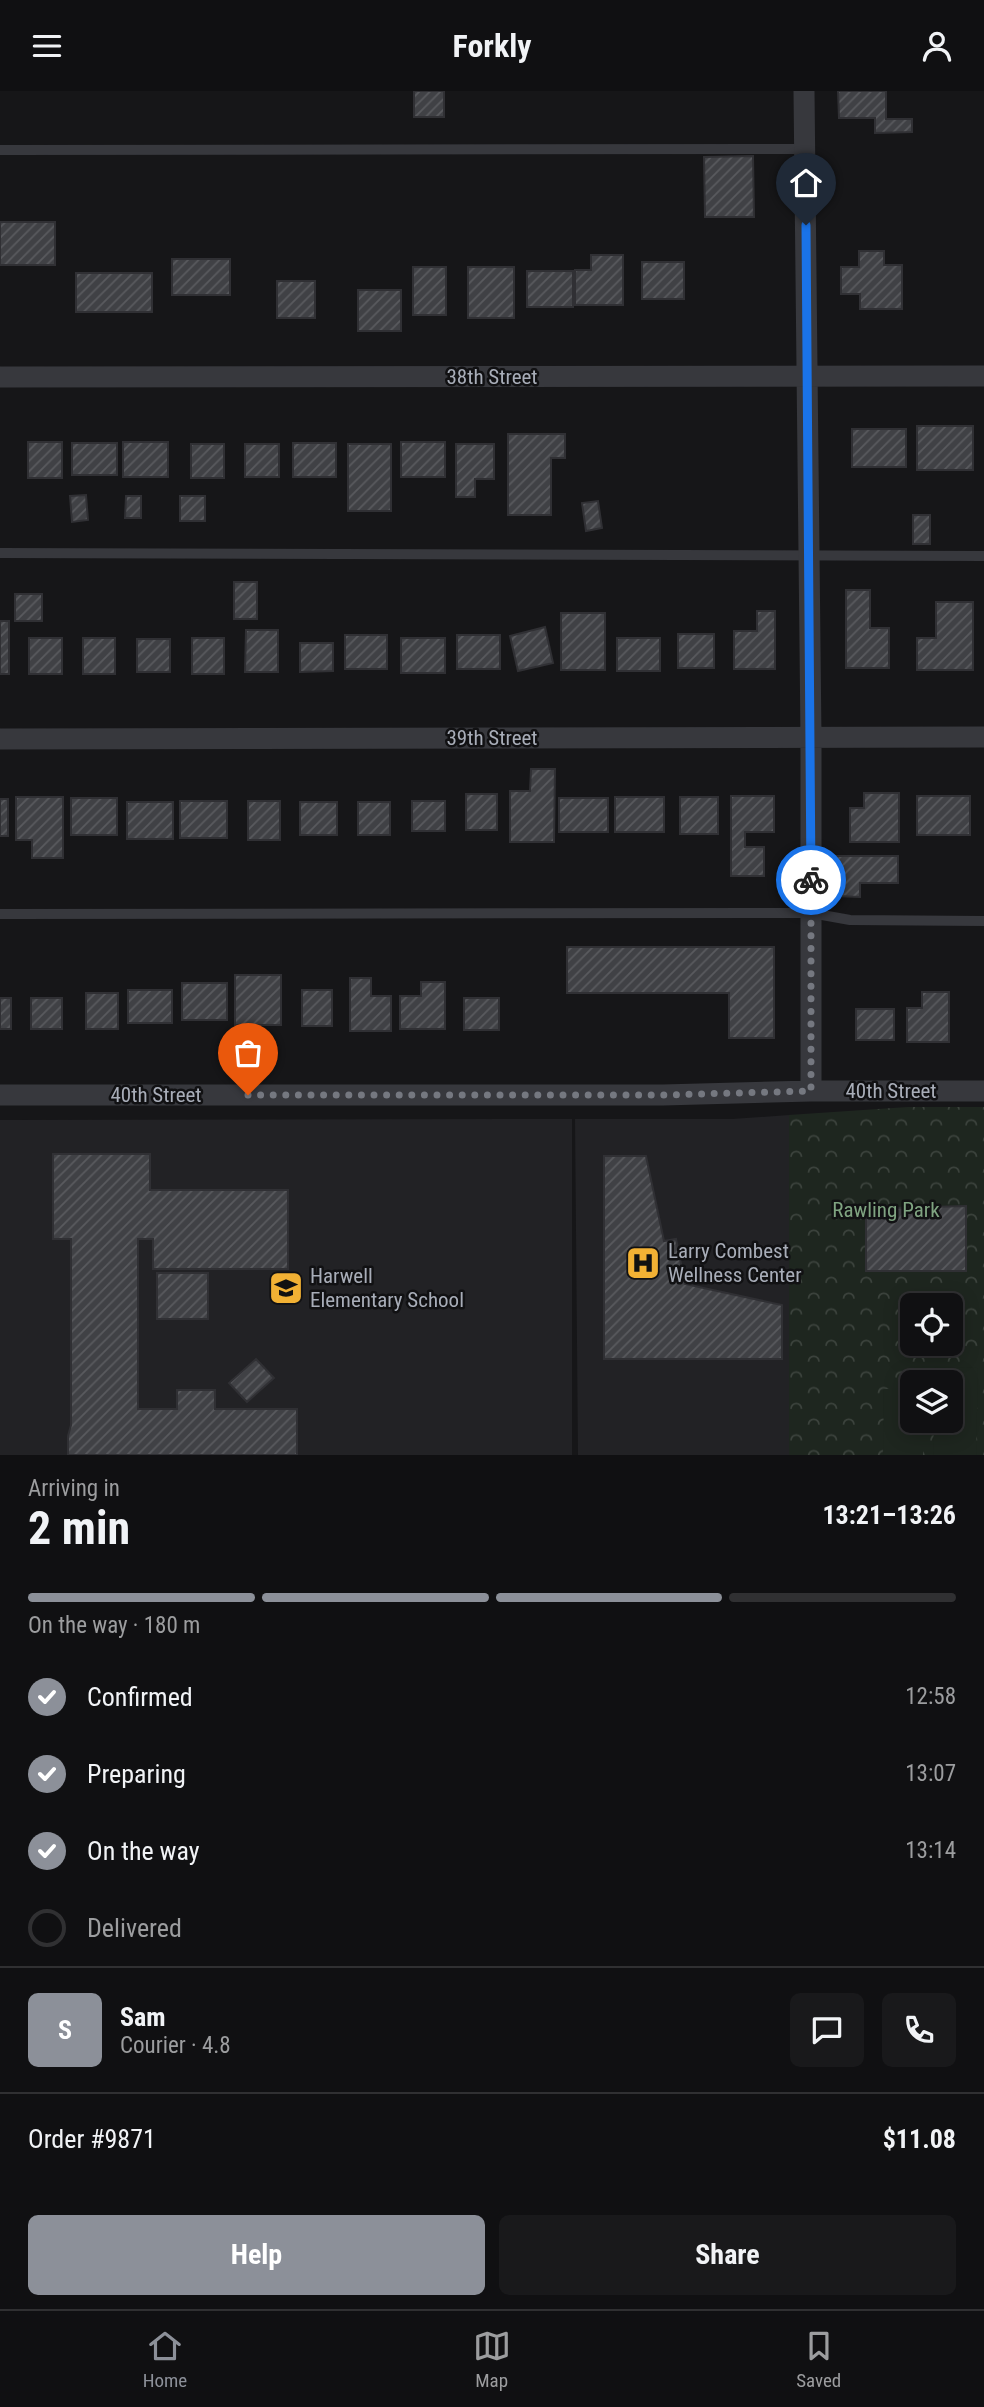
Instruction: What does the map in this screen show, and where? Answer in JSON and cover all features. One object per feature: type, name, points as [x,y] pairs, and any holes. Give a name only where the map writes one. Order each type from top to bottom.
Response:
[{"type":"street","points":[[804,91],[810,555],[811,1091]]},
{"type":"street","name":"38th Street","points":[[0,377],[984,376]]},
{"type":"street","name":"39th Street","points":[[0,739],[984,737]]},
{"type":"street","name":"40th Street","points":[[0,1095],[663,1095],[811,1091],[984,1091]]},
{"type":"lane","points":[[0,150],[805,149]]},
{"type":"lane","points":[[0,553],[984,556]]},
{"type":"lane","points":[[0,914],[811,913],[850,920],[984,921]]},
{"type":"shaded area","points":[[789,1115],[789,1455],[578,1455],[575,1119],[732,1119]]},
{"type":"shaded area","name":"Harwell Elementary School","points":[[572,1119],[572,1455],[0,1455],[0,1120]]},
{"type":"green space","name":"Rawling Park","points":[[908,1107],[984,1107],[984,1455],[789,1455],[789,1115]]},
{"type":"green space","points":[[935,1367],[978,1368],[976,1455],[933,1455],[934,1433],[963,1433],[963,1370],[935,1370]]},
{"type":"green space","points":[[884,1389],[900,1389],[900,1433],[923,1433],[923,1455],[883,1455]]},
{"type":"building","points":[[414,91],[444,91],[444,117],[414,117]]},
{"type":"building","points":[[838,91],[886,91],[886,119],[912,119],[912,132],[875,133],[875,118],[839,118]]},
{"type":"building","points":[[753,156],[754,217],[705,217],[704,157]]},
{"type":"building","points":[[0,222],[55,222],[55,265],[0,265]]},
{"type":"building","points":[[859,251],[884,251],[884,265],[902,265],[902,309],[860,309],[860,294],[841,294],[841,267],[859,267]]},
{"type":"building","points":[[591,255],[623,255],[623,305],[575,305],[575,270],[591,270]]},
{"type":"building","points":[[172,259],[230,259],[230,295],[172,295]]},
{"type":"building","points":[[642,262],[684,262],[684,299],[642,299]]},
{"type":"building","points":[[413,267],[446,267],[446,315],[413,315]]},
{"type":"building","points":[[468,267],[514,267],[514,318],[468,318]]},
{"type":"building","points":[[527,271],[573,271],[573,307],[527,307]]},
{"type":"building","points":[[76,273],[152,273],[152,312],[76,312]]},
{"type":"building","points":[[277,281],[315,281],[315,318],[277,318]]},
{"type":"building","points":[[358,290],[401,290],[401,331],[358,331]]},
{"type":"building","points":[[917,426],[973,426],[973,470],[917,470]]},
{"type":"building","points":[[852,429],[906,429],[906,467],[852,467]]},
{"type":"building","points":[[508,434],[565,434],[565,458],[551,458],[551,515],[508,515]]},
{"type":"building","points":[[28,442],[62,442],[62,478],[28,478]]},
{"type":"building","points":[[123,442],[168,442],[168,477],[123,477]]},
{"type":"building","points":[[401,442],[445,442],[445,477],[401,477]]},
{"type":"building","points":[[72,443],[117,443],[117,475],[72,475]]},
{"type":"building","points":[[293,443],[336,443],[336,477],[293,477]]},
{"type":"building","points":[[191,444],[224,444],[224,478],[191,478]]},
{"type":"building","points":[[245,444],[279,444],[279,477],[245,477]]},
{"type":"building","points":[[348,444],[391,444],[391,511],[348,511]]},
{"type":"building","points":[[456,444],[494,444],[494,479],[475,479],[475,497],[456,497]]},
{"type":"building","points":[[86,495],[88,520],[72,522],[70,496]]},
{"type":"building","points":[[126,496],[141,496],[141,518],[125,518]]},
{"type":"building","points":[[180,496],[205,496],[205,521],[180,521]]},
{"type":"building","points":[[598,501],[602,528],[586,531],[582,503]]},
{"type":"building","points":[[913,515],[930,515],[930,544],[913,544]]},
{"type":"building","points":[[234,582],[257,582],[257,619],[234,619]]},
{"type":"building","points":[[846,590],[870,590],[870,628],[889,628],[889,668],[846,668]]},
{"type":"building","points":[[15,594],[42,594],[42,621],[15,621]]},
{"type":"building","points":[[936,602],[973,602],[973,670],[917,670],[917,638],[936,638]]},
{"type":"building","points":[[757,611],[775,611],[775,669],[734,669],[734,631],[757,631]]},
{"type":"building","points":[[561,613],[605,613],[605,670],[561,670]]},
{"type":"building","points":[[0,621],[9,621],[9,674],[0,674]]},
{"type":"building","points":[[545,627],[553,663],[518,671],[510,636]]},
{"type":"building","points":[[246,630],[278,630],[278,672],[245,672]]},
{"type":"building","points":[[678,634],[714,634],[714,668],[678,668]]},
{"type":"building","points":[[345,635],[387,635],[387,669],[345,669]]},
{"type":"building","points":[[457,635],[500,635],[500,669],[457,669]]},
{"type":"building","points":[[29,638],[62,638],[62,674],[29,674]]},
{"type":"building","points":[[83,638],[115,638],[115,674],[83,674]]},
{"type":"building","points":[[192,638],[224,638],[224,674],[192,674]]},
{"type":"building","points":[[401,638],[445,638],[445,673],[401,673]]},
{"type":"building","points":[[617,638],[660,638],[660,671],[617,671]]},
{"type":"building","points":[[137,639],[170,639],[170,672],[137,672]]},
{"type":"building","points":[[300,643],[333,643],[333,671],[300,672]]},
{"type":"building","points":[[531,769],[555,769],[554,842],[510,842],[510,791],[530,791]]},
{"type":"building","points":[[864,793],[899,793],[899,842],[850,842],[850,808],[864,808]]},
{"type":"building","points":[[466,794],[497,794],[497,830],[466,830]]},
{"type":"building","points":[[731,796],[774,796],[774,832],[745,832],[745,847],[764,847],[764,876],[731,876]]},
{"type":"building","points":[[917,796],[970,796],[970,835],[917,835]]},
{"type":"building","points":[[16,797],[63,797],[63,858],[32,858],[32,840],[16,840]]},
{"type":"building","points":[[615,797],[664,797],[664,832],[615,832]]},
{"type":"building","points":[[680,797],[718,797],[718,834],[680,834]]},
{"type":"building","points":[[71,798],[117,798],[117,835],[71,835]]},
{"type":"building","points":[[559,798],[608,798],[608,832],[559,832]]},
{"type":"building","points":[[0,799],[8,799],[8,836],[0,836]]},
{"type":"building","points":[[180,801],[227,801],[227,838],[180,838]]},
{"type":"building","points":[[248,801],[280,801],[280,840],[248,840]]},
{"type":"building","points":[[412,801],[445,801],[445,831],[412,831]]},
{"type":"building","points":[[127,802],[173,802],[173,839],[127,839]]},
{"type":"building","points":[[300,802],[337,802],[337,835],[300,835]]},
{"type":"building","points":[[358,802],[390,802],[390,835],[358,835]]},
{"type":"building","points":[[835,856],[898,856],[898,883],[860,883],[860,897],[835,896]]},
{"type":"building","points":[[567,947],[774,947],[774,1038],[729,1038],[729,993],[567,993]]},
{"type":"building","points":[[235,975],[281,975],[281,1025],[235,1025]]},
{"type":"building","points":[[350,978],[371,978],[371,996],[391,996],[391,1031],[350,1031]]},
{"type":"building","points":[[421,982],[445,982],[445,1029],[400,1029],[400,996],[421,996]]},
{"type":"building","points":[[182,983],[227,983],[227,1020],[182,1020]]},
{"type":"building","points":[[128,990],[172,990],[172,1023],[128,1023]]},
{"type":"building","points":[[302,990],[332,990],[332,1026],[302,1026]]},
{"type":"building","points":[[922,992],[949,992],[949,1042],[907,1042],[907,1008],[922,1008]]},
{"type":"building","points":[[86,993],[118,993],[118,1029],[86,1029]]},
{"type":"building","points":[[0,998],[11,998],[11,1029],[0,1029]]},
{"type":"building","points":[[31,998],[62,998],[62,1029],[31,1029]]},
{"type":"building","points":[[464,998],[499,998],[499,1030],[464,1030]]},
{"type":"building","points":[[856,1009],[894,1009],[894,1040],[856,1040]]},
{"type":"building","points":[[53,1154],[150,1154],[150,1190],[288,1190],[288,1269],[153,1269],[153,1239],[138,1239],[138,1409],[177,1409],[177,1390],[215,1390],[215,1409],[297,1409],[297,1455],[68,1455],[71,1425],[71,1239],[53,1239]]},
{"type":"building","name":"Larry Combest Wellness Center","points":[[604,1156],[646,1156],[664,1241],[676,1239],[685,1284],[782,1305],[782,1359],[604,1359]]},
{"type":"building","points":[[866,1206],[966,1206],[966,1271],[866,1271]]},
{"type":"building","points":[[157,1273],[208,1273],[208,1319],[157,1319]]},
{"type":"building","points":[[256,1359],[274,1378],[247,1402],[229,1383]]},
{"type":"way so far","points":[[248,1095],[663,1095],[811,1091],[811,880]]},
{"type":"place","name":"Larry Combest Wellness Center","points":[[643,1263]]},
{"type":"place","name":"Harwell Elementary School","points":[[286,1288]]},
{"type":"route","points":[[806,225],[811,880]]}]
